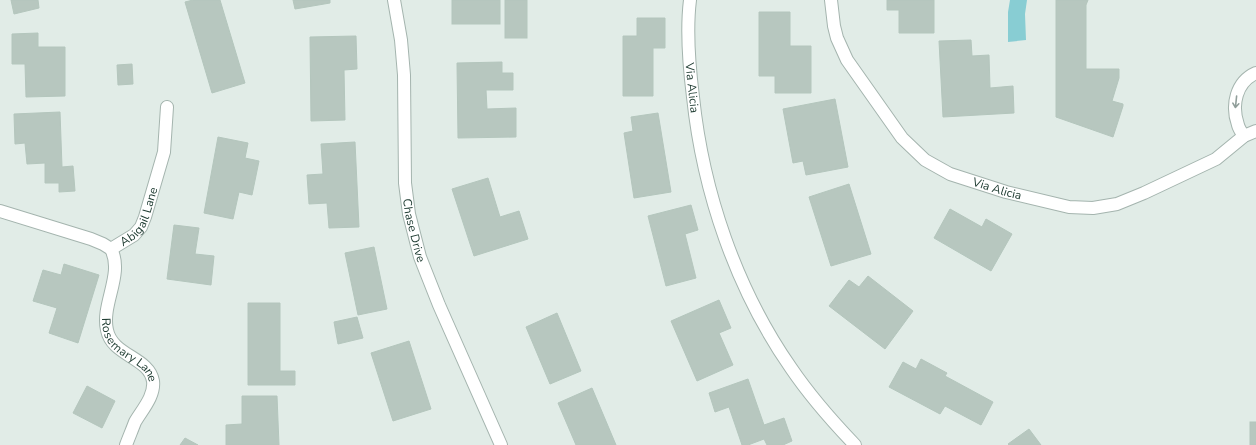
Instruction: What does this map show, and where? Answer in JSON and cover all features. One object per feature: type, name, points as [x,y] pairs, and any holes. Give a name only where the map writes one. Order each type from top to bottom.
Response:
[{"type":"street","name":"Chase Drive","points":[[394,0],[401,40],[404,75],[405,183],[409,214],[420,257],[439,305],[501,445]]},
{"type":"street","name":"Via Alicia","points":[[690,0],[689,62],[696,126],[706,176],[723,234],[749,294],[766,328],[791,368],[825,413],[854,445]]},
{"type":"street","name":"Via Alicia","points":[[831,0],[837,38],[850,64],[902,138],[925,160],[950,174],[1006,192],[1069,207],[1093,208],[1117,204],[1216,159],[1244,136],[1256,131]]},
{"type":"street","points":[[1256,73],[1240,86],[1235,98],[1235,114],[1238,126],[1244,136],[1256,141]]},
{"type":"street","name":"Abigail Lane","points":[[0,211],[91,239],[111,249],[134,235],[145,217],[164,152],[166,107]]},
{"type":"street","name":"Rosemary Lane","points":[[111,249],[114,254],[115,268],[106,317],[107,331],[117,347],[127,355],[143,364],[150,372],[153,382],[151,394],[135,423],[126,445]]},
{"type":"water","points":[[1010,0],[1027,0],[1025,14],[1026,40],[1008,42],[1008,12]]},
{"type":"building","points":[[11,0],[38,0],[39,8],[14,14]]},
{"type":"building","points":[[193,0],[220,0],[245,83],[212,93],[185,2]]},
{"type":"building","points":[[293,0],[330,0],[330,3],[295,9]]},
{"type":"building","points":[[452,0],[500,0],[500,24],[452,24]]},
{"type":"building","points":[[505,0],[527,0],[527,38],[505,38]]},
{"type":"building","points":[[887,0],[934,0],[934,33],[899,33],[899,10],[887,10]]},
{"type":"building","points":[[1056,0],[1088,0],[1086,5],[1086,69],[1119,69],[1119,78],[1112,101],[1123,104],[1123,106],[1113,137],[1056,117]]},
{"type":"building","points":[[759,12],[790,12],[790,46],[811,46],[811,93],[775,93],[775,76],[759,76]]},
{"type":"building","points":[[637,18],[665,18],[665,48],[653,48],[653,96],[623,96],[623,36],[637,36]]},
{"type":"building","points":[[38,33],[38,47],[65,47],[65,96],[26,97],[25,64],[12,64],[12,34]]},
{"type":"building","points":[[356,36],[357,69],[344,70],[345,120],[311,121],[310,37]]},
{"type":"building","points":[[971,40],[972,56],[989,55],[990,88],[1013,86],[1014,113],[943,117],[939,41]]},
{"type":"building","points":[[502,62],[502,73],[513,73],[513,90],[486,90],[487,109],[516,108],[516,137],[458,138],[457,63]]},
{"type":"building","points":[[132,64],[133,84],[118,85],[117,65]]},
{"type":"building","points":[[835,99],[848,167],[806,175],[803,161],[793,163],[783,109]]},
{"type":"building","points":[[60,112],[62,167],[73,166],[75,191],[59,192],[59,183],[45,183],[45,163],[27,164],[25,143],[15,144],[14,114]]},
{"type":"building","points":[[658,113],[671,192],[634,198],[624,133],[633,131],[631,117]]},
{"type":"building","points":[[218,137],[248,143],[245,158],[259,161],[252,195],[239,192],[233,219],[204,213]]},
{"type":"building","points":[[355,142],[359,227],[329,228],[327,203],[309,204],[307,175],[323,174],[321,144]]},
{"type":"building","points":[[488,178],[500,217],[519,211],[528,239],[474,256],[452,189]]},
{"type":"building","points":[[849,184],[871,254],[831,266],[809,197]]},
{"type":"building","points":[[691,205],[698,230],[685,234],[696,278],[666,286],[648,216]]},
{"type":"building","points":[[950,209],[982,227],[986,219],[1012,234],[991,271],[934,238]]},
{"type":"building","points":[[174,225],[199,228],[195,254],[214,256],[211,285],[167,279]]},
{"type":"building","points":[[374,247],[387,309],[358,315],[345,253]]},
{"type":"building","points":[[64,264],[99,275],[78,343],[49,333],[57,308],[33,301],[43,270],[61,275]]},
{"type":"building","points":[[868,276],[913,311],[885,349],[829,306],[849,280],[859,287]]},
{"type":"building","points":[[719,300],[731,328],[719,333],[733,365],[697,381],[671,321]]},
{"type":"building","points":[[248,303],[280,303],[280,371],[295,371],[295,385],[248,385]]},
{"type":"building","points":[[557,313],[581,371],[550,384],[526,327]]},
{"type":"building","points":[[357,317],[363,338],[338,344],[334,322]]},
{"type":"building","points":[[409,341],[431,409],[393,421],[371,353]]},
{"type":"building","points":[[921,359],[947,373],[945,376],[993,402],[981,425],[945,406],[940,414],[889,387],[903,362],[916,369]]},
{"type":"building","points":[[748,379],[764,425],[784,418],[792,441],[783,445],[767,445],[764,439],[748,445],[742,445],[729,407],[715,412],[709,393]]},
{"type":"building","points":[[87,386],[115,401],[102,428],[73,413]]},
{"type":"building","points":[[592,388],[616,445],[576,445],[558,403]]},
{"type":"building","points":[[242,396],[277,396],[279,445],[226,445],[226,425],[242,424]]},
{"type":"building","points":[[1250,422],[1256,422],[1256,445],[1250,445]]},
{"type":"building","points":[[1029,429],[1041,445],[1008,444]]},
{"type":"building","points":[[185,438],[198,445],[180,445]]}]
